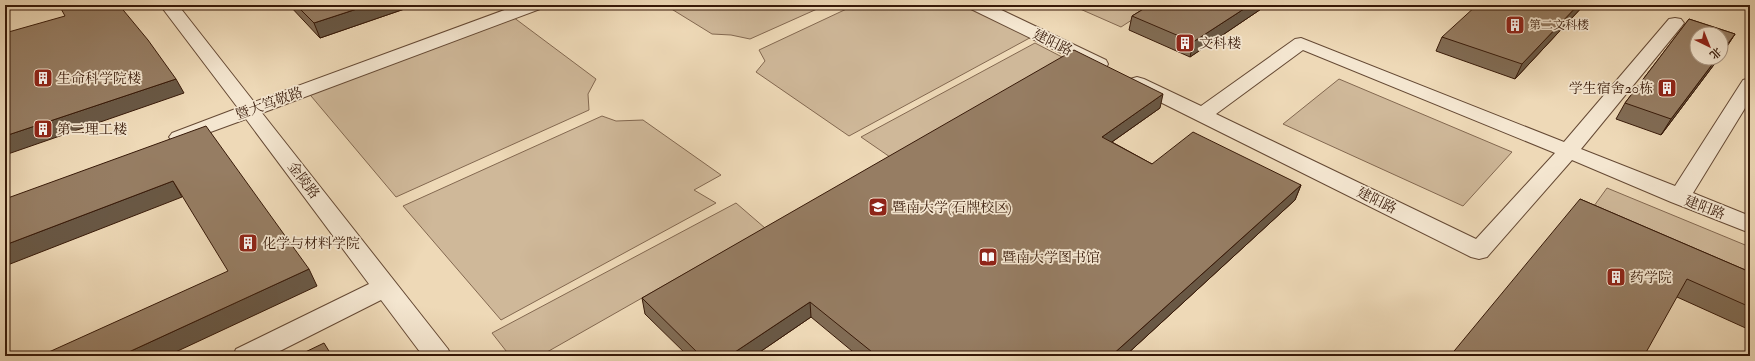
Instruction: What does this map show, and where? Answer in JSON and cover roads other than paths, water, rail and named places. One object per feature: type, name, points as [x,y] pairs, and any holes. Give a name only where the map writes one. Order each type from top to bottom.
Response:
[{"type":"street","name":"金陵路","points":[[169,5],[438,356]]},
{"type":"street","name":"暨大笃敬路","points":[[161,143],[534,5]]},
{"type":"street","name":"建阳路","points":[[977,5],[1480,251],[1568,151],[1679,197],[1750,224]]},
{"type":"street","points":[[1202,115],[1301,43],[1568,151],[1675,23]]},
{"type":"street","points":[[1679,197],[1750,84]]},
{"type":"street","points":[[246,356],[386,288]]},
{"type":"place","name":"第二文科楼","points":[[1515,25]]},
{"type":"place","name":"文科楼","points":[[1185,43]]},
{"type":"place","name":"生命科学院楼","points":[[43,78]]},
{"type":"place","name":"学生宿舍20栋","points":[[1667,88]]},
{"type":"place","name":"第二理工楼","points":[[43,129]]},
{"type":"place","name":"暨南大学(石牌校区)","points":[[878,207]]},
{"type":"place","name":"化学与材料学院","points":[[248,243]]},
{"type":"place","name":"暨南大学图书馆","points":[[988,257]]},
{"type":"place","name":"药学院","points":[[1616,277]]}]
